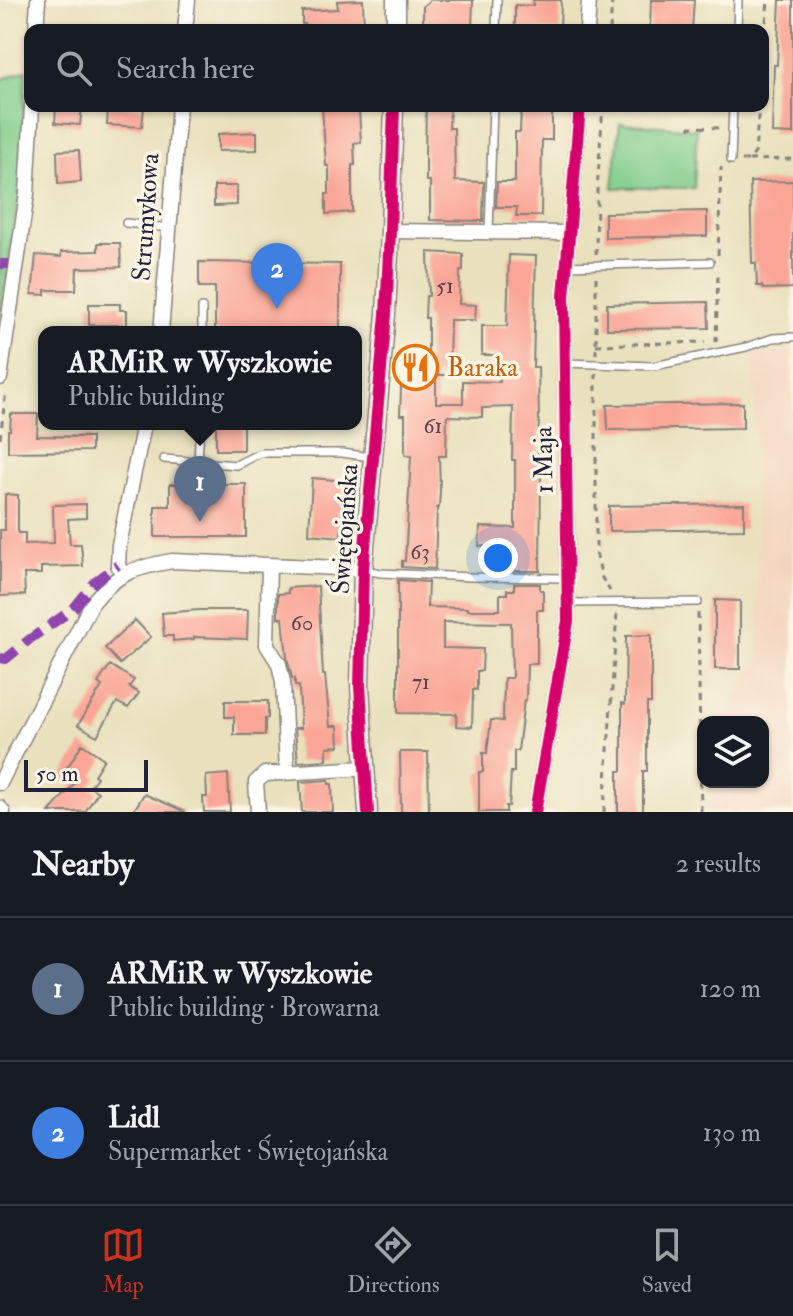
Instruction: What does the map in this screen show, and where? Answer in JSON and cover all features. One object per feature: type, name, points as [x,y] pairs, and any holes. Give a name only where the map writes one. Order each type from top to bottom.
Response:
[{"type":"street","points":[[36,24],[38,0]]},
{"type":"street","points":[[186,24],[188,0]]},
{"type":"street","points":[[396,0],[396,24]]},
{"type":"street","points":[[587,24],[589,0]]},
{"type":"street","points":[[0,378],[27,194],[32,112]]},
{"type":"street","name":"Strumykowa","points":[[161,326],[179,112]]},
{"type":"street","name":"Świętojańska","points":[[368,812],[360,672],[363,569],[386,314],[394,112]]},
{"type":"street","name":"1 Maja","points":[[535,812],[568,621],[564,363],[566,266],[579,112]]},
{"type":"street","points":[[390,231],[568,233]]},
{"type":"street","points":[[122,574],[118,565],[119,545],[143,430]]},
{"type":"street","points":[[0,783],[92,603],[104,587],[122,574],[172,561],[363,569]]},
{"type":"street","points":[[269,566],[267,645],[279,664],[283,682],[287,772]]},
{"type":"street","points":[[258,812],[256,782],[265,774],[365,768]]},
{"type":"lane","points":[[496,24],[497,0]]},
{"type":"lane","points":[[737,24],[738,0]]},
{"type":"lane","points":[[489,233],[493,112]]},
{"type":"lane","points":[[731,160],[733,112]]},
{"type":"lane","points":[[126,223],[169,228]]},
{"type":"lane","points":[[566,266],[710,262]]},
{"type":"lane","points":[[202,308],[202,326]]},
{"type":"lane","points":[[564,363],[654,366],[746,347],[773,338],[793,337]]},
{"type":"lane","points":[[198,462],[200,430]]},
{"type":"lane","points":[[164,459],[236,465],[260,453],[342,453],[373,457]]},
{"type":"lane","points":[[363,569],[381,573],[568,578]]},
{"type":"lane","points":[[568,603],[698,602]]},
{"type":"path","points":[[610,24],[612,0]]},
{"type":"path","points":[[766,24],[768,0]]},
{"type":"path","points":[[603,112],[597,191],[596,552],[602,578],[617,602],[604,812]]},
{"type":"path","points":[[690,129],[732,129]]},
{"type":"path","points":[[749,160],[793,159]]},
{"type":"path","points":[[698,602],[701,812]]},
{"type":"shaded area","points":[[793,352],[793,812],[710,812],[710,788],[769,788],[769,716],[721,716],[759,663],[753,354]]},
{"type":"green space","points":[[24,71],[20,189],[0,319],[0,80]]},
{"type":"green space","points":[[620,123],[697,129],[694,188],[613,188]]},
{"type":"building","points":[[363,0],[364,24],[302,24],[302,11],[338,9],[337,1]]},
{"type":"building","points":[[430,0],[473,0],[472,24],[423,24],[423,6]]},
{"type":"building","points":[[533,0],[561,0],[560,24],[515,24],[515,5],[533,6]]},
{"type":"building","points":[[651,0],[694,0],[692,24],[650,24]]},
{"type":"building","points":[[780,0],[793,0],[793,134],[772,133]]},
{"type":"building","points":[[56,112],[81,112],[80,125],[55,123]]},
{"type":"building","points":[[108,112],[144,112],[142,127],[107,125]]},
{"type":"building","points":[[322,112],[359,112],[361,142],[354,143],[352,212],[326,214],[329,166],[326,166]]},
{"type":"building","points":[[426,112],[450,112],[449,128],[454,128],[455,181],[484,182],[483,221],[430,220],[430,181],[426,181]]},
{"type":"building","points":[[521,112],[552,112],[552,140],[542,140],[541,216],[516,216],[517,207],[496,207],[497,182],[515,182],[515,132],[520,132]]},
{"type":"building","points":[[257,132],[257,150],[218,151],[218,134]]},
{"type":"building","points":[[79,150],[81,182],[58,184],[57,151]]},
{"type":"building","points":[[793,181],[793,288],[763,289],[757,286],[756,263],[752,263],[750,182]]},
{"type":"building","points":[[214,186],[237,186],[237,205],[214,206]]},
{"type":"building","points":[[707,211],[707,236],[605,238],[605,213]]},
{"type":"building","points":[[98,243],[120,243],[121,267],[77,268],[76,290],[45,290],[45,295],[32,294],[36,255],[61,257],[61,252],[98,251]]},
{"type":"building","points":[[428,252],[463,254],[459,304],[476,305],[475,320],[450,320],[449,375],[436,375],[436,403],[463,403],[463,381],[500,382],[499,355],[482,355],[482,326],[507,326],[509,255],[536,256],[533,367],[538,367],[540,571],[514,571],[515,547],[479,546],[480,527],[515,528],[513,407],[482,408],[482,417],[447,416],[446,456],[439,456],[435,569],[402,567],[402,561],[405,561],[411,456],[405,455],[405,415],[400,415],[402,361],[428,361],[428,318],[425,318],[426,296],[429,296]]},
{"type":"building","points":[[199,262],[340,264],[340,326],[215,326],[215,287],[199,287]]},
{"type":"building","points":[[708,302],[709,328],[607,329],[607,304]]},
{"type":"building","points":[[89,304],[120,304],[120,310],[127,310],[127,325],[89,325]]},
{"type":"building","points":[[743,403],[743,428],[608,430],[607,405]]},
{"type":"building","points":[[11,414],[38,414],[37,436],[91,437],[91,451],[8,452]]},
{"type":"building","points":[[216,430],[243,430],[243,450],[216,450]]},
{"type":"building","points":[[312,478],[346,481],[341,537],[309,534]]},
{"type":"building","points":[[170,484],[246,484],[246,537],[155,537],[155,506],[170,506]]},
{"type":"building","points":[[5,494],[18,495],[18,533],[25,533],[25,544],[54,543],[53,505],[86,504],[86,518],[68,519],[70,544],[81,544],[83,566],[41,567],[41,574],[24,574],[25,595],[0,596],[0,530],[5,530]]},
{"type":"building","points":[[744,504],[744,529],[609,531],[609,506]]},
{"type":"building","points":[[398,580],[428,582],[427,607],[468,610],[500,610],[500,594],[514,590],[514,584],[540,584],[540,590],[543,590],[543,610],[537,610],[537,664],[527,664],[526,700],[518,751],[514,751],[514,772],[511,772],[506,812],[479,812],[479,772],[483,772],[483,753],[487,753],[491,720],[503,721],[504,678],[512,678],[511,623],[443,622],[443,648],[483,649],[482,671],[477,671],[477,690],[473,689],[472,727],[456,726],[457,714],[398,713]]},
{"type":"building","points":[[318,586],[323,675],[330,726],[338,726],[339,746],[327,747],[327,760],[298,762],[295,728],[301,728],[299,686],[295,686],[287,658],[283,618],[278,618],[278,594],[288,593],[288,588]]},
{"type":"building","points":[[715,600],[740,601],[740,669],[715,669]]},
{"type":"building","points":[[248,610],[247,639],[194,637],[173,641],[173,636],[164,636],[162,613]]},
{"type":"building","points":[[135,620],[151,637],[120,664],[105,648]]},
{"type":"building","points":[[651,635],[651,703],[647,703],[647,771],[643,771],[643,812],[618,812],[626,636]]},
{"type":"building","points":[[110,665],[134,680],[129,687],[139,693],[128,708],[117,702],[97,736],[78,725],[102,686],[98,683]]},
{"type":"building","points":[[225,701],[268,701],[265,735],[234,735],[234,717],[225,717]]},
{"type":"building","points":[[82,744],[104,759],[90,787],[98,792],[85,812],[49,812],[74,784],[62,776]]},
{"type":"building","points":[[400,752],[428,752],[429,812],[401,812]]},
{"type":"building","points":[[228,774],[230,812],[204,812],[206,776]]},
{"type":"building","points":[[329,780],[332,784],[333,812],[302,812],[300,782]]},
{"type":"building","points":[[144,794],[186,812],[133,812]]},
{"type":"marked path","points":[[0,264],[9,264]]},
{"type":"marked path","points":[[0,658],[6,659],[73,609],[95,582],[118,565]]},
{"type":"cycle path","points":[[368,812],[360,686],[363,569],[386,314],[394,112]]},
{"type":"cycle path","points":[[535,812],[568,621],[564,296],[579,112]]},
{"type":"place","name":"Lidl","points":[[277,309]]},
{"type":"place","name":"Baraka","points":[[416,368]]},
{"type":"place","name":"ARMiR w Wyszkowie","points":[[200,522]]}]
